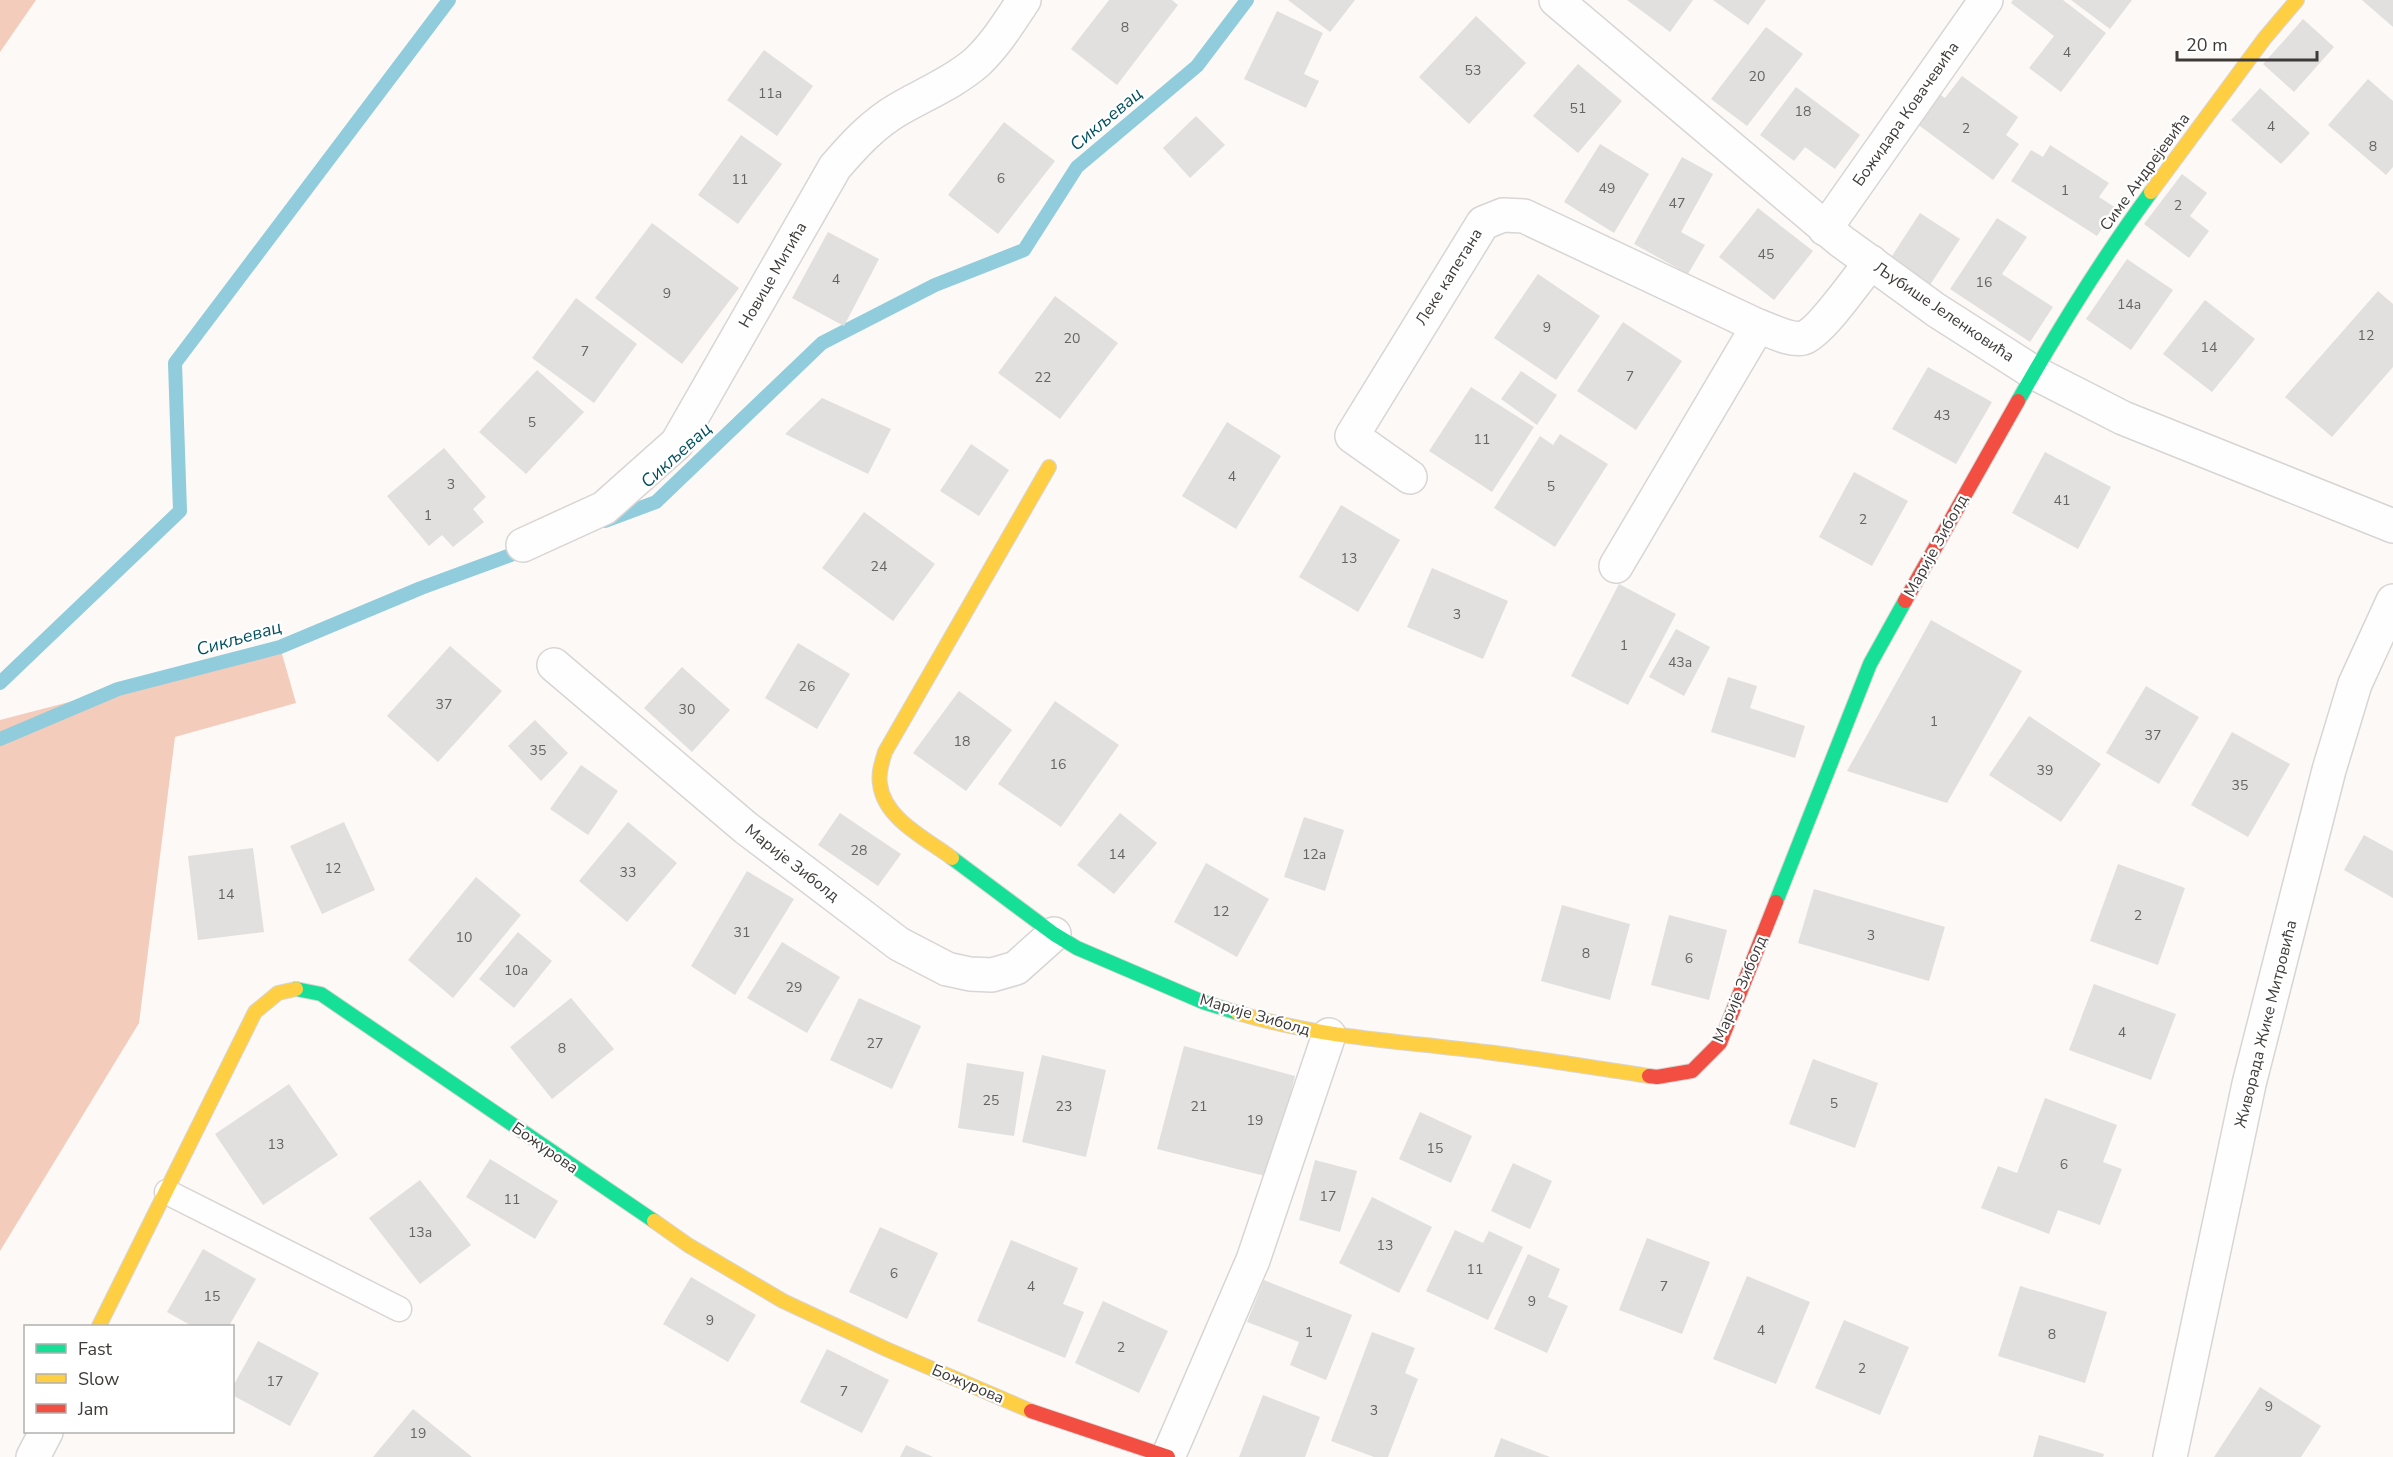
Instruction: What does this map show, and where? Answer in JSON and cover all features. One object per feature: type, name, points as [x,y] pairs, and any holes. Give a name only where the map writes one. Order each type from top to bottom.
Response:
[{"type":"street","name":"Новице Митића","points":[[522,545],[604,508],[677,443],[835,168],[860,137],[896,110],[952,80],[977,62],[997,40],[1024,0]]},
{"type":"street","name":"Љубише Јеленковића","points":[[1556,0],[1825,229],[1936,310],[2033,372],[2123,418],[2393,526]]},
{"type":"street","name":"Божидара Ковачевића","points":[[1825,229],[1986,0]]},
{"type":"street","name":"Симе Андрејевића","points":[[2033,372],[2106,253],[2264,39],[2297,0]]},
{"type":"street","name":"Леке капетана","points":[[1410,477],[1352,436],[1483,222],[1503,215],[1524,216],[1758,326],[1789,337],[1802,338],[1816,330],[1871,262]]},
{"type":"street","points":[[1616,566],[1758,326]]},
{"type":"street","name":"Марије Зиболд","points":[[1049,467],[885,752],[880,770],[881,795],[894,815],[1054,934],[1077,948],[1203,1002],[1275,1024],[1329,1035],[1487,1052],[1657,1077],[1692,1071],[1720,1043],[1870,664],[2033,372]]},
{"type":"street","name":"Живорада Жике Митровића","points":[[2170,1457],[2249,1084],[2327,781],[2355,684],[2393,601]]},
{"type":"street","name":"Марије Зиболд","points":[[554,665],[746,828],[899,944],[947,969],[970,974],[992,975],[1016,968],[1054,934]]},
{"type":"street","name":"Божурова","points":[[100,1325],[255,1012],[268,998],[298,987],[321,994],[668,1232],[783,1300],[886,1349],[1023,1408],[1168,1457],[1253,1260],[1329,1035]]},
{"type":"street","points":[[33,1457],[45,1433]]},
{"type":"lane","points":[[167,1192],[399,1309]]},
{"type":"shaded area","points":[[0,0],[36,0],[0,52]]},
{"type":"shaded area","points":[[280,647],[296,703],[175,737],[139,1023],[0,1251],[0,720]]},
{"type":"building","points":[[1109,0],[1172,0],[1178,5],[1117,85],[1071,49]]},
{"type":"building","points":[[1288,0],[1355,0],[1330,32]]},
{"type":"building","points":[[1627,0],[1693,0],[1670,32]]},
{"type":"building","points":[[1713,0],[1766,0],[1748,25]]},
{"type":"building","points":[[2013,0],[2063,0],[2106,33],[2061,92],[2029,68],[2054,36],[2011,3]]},
{"type":"building","points":[[2071,0],[2132,0],[2110,29]]},
{"type":"building","points":[[2362,0],[2393,0],[2393,27],[2370,7]]},
{"type":"building","points":[[1277,11],[1323,33],[1304,74],[1319,81],[1306,108],[1244,79]]},
{"type":"building","points":[[1476,16],[1526,63],[1469,124],[1419,77]]},
{"type":"building","points":[[2303,19],[2334,47],[2294,92],[2263,64]]},
{"type":"building","points":[[1766,27],[1803,54],[1747,126],[1711,99]]},
{"type":"building","points":[[764,50],[813,86],[777,136],[727,100]]},
{"type":"building","points":[[1578,64],[1622,101],[1578,153],[1533,116]]},
{"type":"building","points":[[1962,76],[2018,117],[2006,135],[2019,144],[1993,180],[1913,121],[1935,91],[1945,98]]},
{"type":"building","points":[[2368,79],[2393,101],[2393,167],[2386,175],[2328,125]]},
{"type":"building","points":[[1796,87],[1860,135],[1835,169],[1805,147],[1794,161],[1760,135]]},
{"type":"building","points":[[2260,88],[2310,133],[2281,164],[2231,120]]},
{"type":"building","points":[[1196,116],[1225,145],[1190,178],[1163,148]]},
{"type":"building","points":[[1004,122],[1055,161],[998,234],[948,195]]},
{"type":"building","points":[[741,135],[782,164],[738,224],[698,195]]},
{"type":"building","points":[[1600,144],[1649,174],[1614,233],[1564,202]]},
{"type":"building","points":[[2050,145],[2109,183],[2099,197],[2116,208],[2097,236],[2011,181],[2031,150],[2043,157]]},
{"type":"building","points":[[1682,157],[1713,174],[1681,232],[1705,245],[1688,274],[1634,244]]},
{"type":"building","points":[[2182,174],[2207,193],[2190,216],[2209,231],[2189,258],[2144,224]]},
{"type":"building","points":[[1758,208],[1813,251],[1774,300],[1719,257]]},
{"type":"building","points":[[1920,213],[1960,239],[1930,285],[1890,259]]},
{"type":"building","points":[[1997,218],[2027,237],[2002,274],[2053,307],[2030,342],[1950,289]]},
{"type":"building","points":[[652,223],[739,288],[682,364],[595,298]]},
{"type":"building","points":[[828,232],[879,259],[844,326],[792,298]]},
{"type":"building","points":[[2127,259],[2173,290],[2131,350],[2086,319]]},
{"type":"building","points":[[1538,274],[1600,316],[1556,380],[1494,338]]},
{"type":"building","points":[[2378,291],[2393,304],[2393,367],[2332,437],[2285,397]]},
{"type":"building","points":[[1055,296],[1118,343],[1060,419],[998,373]]},
{"type":"building","points":[[576,298],[637,344],[594,403],[532,358]]},
{"type":"building","points":[[2205,300],[2255,339],[2212,392],[2163,354]]},
{"type":"building","points":[[1623,322],[1682,361],[1636,430],[1577,391]]},
{"type":"building","points":[[1928,367],[1992,402],[1956,464],[1892,429]]},
{"type":"building","points":[[537,370],[584,412],[526,474],[479,432]]},
{"type":"building","points":[[1521,371],[1557,395],[1537,425],[1501,399]]},
{"type":"building","points":[[1471,387],[1534,427],[1492,492],[1429,451]]},
{"type":"building","points":[[822,398],[891,429],[868,474],[785,434]]},
{"type":"building","points":[[1227,422],[1281,456],[1236,529],[1182,496]]},
{"type":"building","points":[[1560,434],[1608,464],[1555,547],[1494,508],[1540,436],[1553,445]]},
{"type":"building","points":[[971,444],[1009,470],[979,516],[940,491]]},
{"type":"building","points":[[444,448],[486,497],[473,509],[484,522],[453,547],[442,535],[429,546],[387,496]]},
{"type":"building","points":[[2045,452],[2111,487],[2078,549],[2012,513]]},
{"type":"building","points":[[1854,472],[1908,501],[1872,566],[1819,537]]},
{"type":"building","points":[[1341,505],[1400,540],[1358,612],[1299,577]]},
{"type":"building","points":[[864,512],[935,564],[893,621],[822,568]]},
{"type":"building","points":[[1432,568],[1508,601],[1483,659],[1407,627]]},
{"type":"building","points":[[1619,584],[1676,614],[1628,705],[1571,676]]},
{"type":"building","points":[[1931,620],[2022,671],[1947,803],[1847,771]]},
{"type":"building","points":[[1676,629],[1710,647],[1684,696],[1649,677]]},
{"type":"building","points":[[798,643],[850,674],[817,729],[765,698]]},
{"type":"building","points":[[450,646],[502,691],[438,762],[387,716]]},
{"type":"building","points":[[682,667],[730,710],[692,752],[644,708]]},
{"type":"building","points":[[1728,677],[1757,686],[1750,708],[1805,726],[1795,758],[1711,732]]},
{"type":"building","points":[[2146,686],[2199,717],[2159,784],[2106,753]]},
{"type":"building","points":[[959,691],[1012,730],[966,791],[913,753]]},
{"type":"building","points":[[1055,701],[1119,745],[1061,827],[998,784]]},
{"type":"building","points":[[2029,716],[2101,764],[2061,822],[1989,775]]},
{"type":"building","points":[[535,720],[568,753],[541,781],[508,746]]},
{"type":"building","points":[[2232,732],[2290,764],[2248,837],[2191,805]]},
{"type":"building","points":[[581,765],[618,791],[588,835],[550,809]]},
{"type":"building","points":[[840,813],[901,854],[878,886],[818,845]]},
{"type":"building","points":[[1120,813],[1157,843],[1114,894],[1077,865]]},
{"type":"building","points":[[1304,817],[1344,830],[1325,891],[1284,877]]},
{"type":"building","points":[[344,822],[375,890],[322,914],[290,846]]},
{"type":"building","points":[[628,822],[677,863],[627,922],[579,881]]},
{"type":"building","points":[[2364,835],[2393,851],[2393,898],[2344,870]]},
{"type":"building","points":[[253,848],[264,932],[198,940],[188,856]]},
{"type":"building","points":[[1206,863],[1269,899],[1237,957],[1174,922]]},
{"type":"building","points":[[2118,864],[2185,888],[2158,965],[2090,941]]},
{"type":"building","points":[[747,871],[794,899],[735,995],[691,966]]},
{"type":"building","points":[[476,877],[521,915],[453,998],[408,960]]},
{"type":"building","points":[[1814,889],[1945,927],[1929,981],[1798,943]]},
{"type":"building","points":[[1562,905],[1630,924],[1610,1000],[1541,981]]},
{"type":"building","points":[[1669,915],[1727,930],[1709,1000],[1651,985]]},
{"type":"building","points":[[518,932],[552,961],[514,1008],[479,979]]},
{"type":"building","points":[[782,942],[840,977],[807,1033],[747,998]]},
{"type":"building","points":[[2094,984],[2176,1014],[2151,1080],[2069,1050]]},
{"type":"building","points":[[571,998],[614,1049],[552,1099],[510,1047]]},
{"type":"building","points":[[859,998],[921,1026],[892,1089],[830,1060]]},
{"type":"building","points":[[1184,1046],[1295,1076],[1269,1177],[1157,1149]]},
{"type":"building","points":[[1042,1055],[1106,1070],[1086,1157],[1022,1142]]},
{"type":"building","points":[[1813,1059],[1878,1083],[1855,1148],[1789,1124]]},
{"type":"building","points":[[967,1063],[1024,1072],[1014,1136],[958,1128]]},
{"type":"building","points":[[289,1084],[338,1155],[263,1205],[215,1134]]},
{"type":"building","points":[[2045,1098],[2117,1125],[2103,1162],[2122,1169],[2100,1225],[2058,1210],[2049,1234],[1981,1208],[1998,1166],[2017,1173]]},
{"type":"building","points":[[1420,1112],[1472,1136],[1451,1183],[1399,1159]]},
{"type":"building","points":[[490,1159],[558,1201],[535,1239],[466,1197]]},
{"type":"building","points":[[1315,1160],[1357,1171],[1340,1232],[1299,1220]]},
{"type":"building","points":[[1513,1163],[1552,1181],[1530,1229],[1491,1211]]},
{"type":"building","points":[[420,1180],[471,1245],[420,1284],[369,1218]]},
{"type":"building","points":[[1372,1197],[1432,1227],[1399,1293],[1339,1263]]},
{"type":"building","points":[[880,1227],[938,1253],[907,1319],[849,1292]]},
{"type":"building","points":[[1455,1230],[1483,1243],[1489,1231],[1523,1247],[1488,1320],[1426,1291]]},
{"type":"building","points":[[1647,1238],[1710,1262],[1682,1334],[1619,1310]]},
{"type":"building","points":[[1011,1240],[1078,1268],[1063,1304],[1084,1312],[1065,1358],[977,1321]]},
{"type":"building","points":[[203,1249],[256,1279],[230,1325],[190,1325],[167,1312]]},
{"type":"building","points":[[1528,1254],[1560,1269],[1548,1297],[1568,1306],[1547,1353],[1494,1329]]},
{"type":"building","points":[[1747,1276],[1810,1302],[1776,1384],[1713,1359]]},
{"type":"building","points":[[691,1277],[756,1315],[728,1362],[663,1324]]},
{"type":"building","points":[[1264,1280],[1352,1315],[1326,1380],[1290,1365],[1299,1342],[1247,1322]]},
{"type":"building","points":[[2020,1286],[2107,1312],[2085,1383],[1998,1356]]},
{"type":"building","points":[[1103,1301],[1168,1331],[1139,1393],[1075,1363]]},
{"type":"building","points":[[1844,1320],[1909,1347],[1880,1415],[1815,1388]]},
{"type":"building","points":[[1372,1332],[1415,1348],[1405,1373],[1418,1379],[1388,1457],[1374,1457],[1331,1441]]},
{"type":"building","points":[[258,1341],[319,1373],[290,1426],[234,1396],[234,1384]]},
{"type":"building","points":[[827,1349],[889,1380],[862,1433],[800,1402]]},
{"type":"building","points":[[2260,1387],[2321,1426],[2301,1457],[2214,1457]]},
{"type":"building","points":[[1263,1395],[1320,1417],[1305,1457],[1239,1457]]},
{"type":"building","points":[[413,1409],[472,1457],[373,1457]]},
{"type":"building","points":[[2039,1435],[2104,1454],[2103,1457],[2033,1457]]},
{"type":"building","points":[[1501,1438],[1550,1457],[1494,1457]]},
{"type":"building","points":[[906,1445],[933,1457],[900,1457]]},
{"type":"waterway","points":[[0,683],[180,511],[175,363],[449,0]]},
{"type":"waterway","name":"Сикљевац","points":[[605,521],[656,502],[822,343],[935,285],[1024,250],[1077,167],[1197,66],[1247,0]]},
{"type":"waterway","name":"Сикљевац","points":[[0,739],[118,689],[280,647],[421,588],[527,549]]},
{"type":"traffic: fast","points":[[2018,401],[2081,295],[2151,192]]},
{"type":"traffic: fast","points":[[1776,902],[1870,664],[1905,601]]},
{"type":"traffic: fast","points":[[952,858],[1054,934],[1077,948],[1203,1002],[1238,1013]]},
{"type":"traffic: fast","points":[[296,989],[321,994],[654,1221]]},
{"type":"traffic: slow","points":[[2151,192],[2264,39],[2297,0]]},
{"type":"traffic: slow","points":[[952,858],[908,827],[889,808],[880,784],[882,764],[885,752],[1049,467]]},
{"type":"traffic: slow","points":[[99,1325],[255,1012],[278,993],[296,989]]},
{"type":"traffic: slow","points":[[1238,1013],[1300,1028],[1362,1038],[1507,1055],[1649,1076]]},
{"type":"traffic: slow","points":[[654,1221],[688,1245],[783,1301],[886,1349],[1031,1411]]},
{"type":"traffic: jam","points":[[1905,601],[2018,401]]},
{"type":"traffic: jam","points":[[1649,1076],[1657,1077],[1692,1071],[1720,1043],[1776,902]]},
{"type":"traffic: jam","points":[[1031,1411],[1168,1457]]}]
